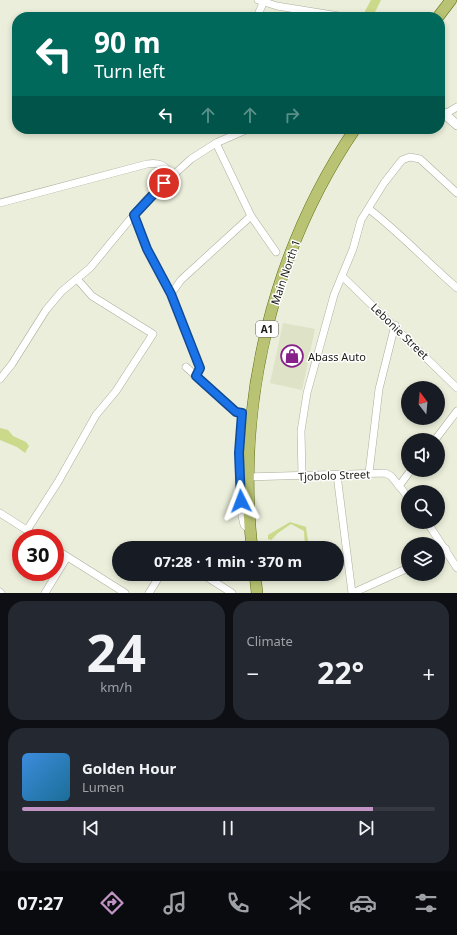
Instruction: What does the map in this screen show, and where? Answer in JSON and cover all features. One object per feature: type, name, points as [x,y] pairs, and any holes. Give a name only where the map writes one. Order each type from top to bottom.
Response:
[{"type":"main road","points":[[442,12],[451,0]]},
{"type":"main road","name":"Main North 1","points":[[251,541],[249,477],[251,415],[257,374],[279,285],[297,236],[327,172],[352,134]]},
{"type":"main road","points":[[256,581],[257,593]]},
{"type":"street","points":[[258,12],[261,2],[278,3],[321,12]]},
{"type":"street","points":[[445,111],[457,107]]},
{"type":"street","points":[[445,114],[457,125]]},
{"type":"street","points":[[0,379],[12,364],[46,310],[62,291],[90,268],[134,215],[172,175],[191,159],[216,143],[237,134]]},
{"type":"street","points":[[216,143],[250,216],[276,252]]},
{"type":"street","points":[[302,476],[301,431],[307,393],[334,295],[353,249],[361,220],[384,183],[402,160],[410,157],[420,159],[457,193]]},
{"type":"street","points":[[0,203],[147,164],[160,163],[164,165],[172,175]]},
{"type":"street","points":[[369,209],[395,230],[431,266],[457,288]]},
{"type":"street","points":[[134,215],[147,249],[171,294],[200,368],[196,376]]},
{"type":"street","points":[[171,294],[181,280],[250,216]]},
{"type":"street","name":"Lebonie Street","points":[[342,276],[457,388]]},
{"type":"street","points":[[28,529],[58,482],[96,415],[116,391],[153,334],[92,296],[77,279]]},
{"type":"street","points":[[369,473],[379,389],[394,326]]},
{"type":"street","points":[[186,368],[236,412],[242,413],[239,453],[242,516],[244,525],[250,530]]},
{"type":"street","points":[[440,433],[457,411]]},
{"type":"street","name":"Tjobolo Street","points":[[249,477],[385,473],[391,476],[401,489]]},
{"type":"street","points":[[337,475],[353,593],[401,571]]},
{"type":"street","points":[[399,486],[406,477]]},
{"type":"street","points":[[0,513],[25,529]]},
{"type":"street","points":[[432,529],[457,568]]},
{"type":"street","points":[[64,555],[125,593]]},
{"type":"street","points":[[46,593],[67,557]]},
{"type":"street","points":[[149,593],[157,581]]},
{"type":"street","points":[[213,581],[232,593]]},
{"type":"shaded area","name":"Abass Auto","points":[[283,323],[315,329],[302,390],[270,383]]},
{"type":"green space","points":[[371,0],[381,0],[375,12],[365,12]]},
{"type":"green space","points":[[0,428],[8,430],[13,436],[26,442],[29,446],[25,453],[17,447],[0,440]]},
{"type":"green space","points":[[290,522],[306,527],[308,541],[305,541],[304,531],[291,524],[271,540],[268,539],[268,535]]},
{"type":"place","name":"Abass Auto","points":[[292,356]]},
{"type":"route","points":[[164,183],[146,200],[134,215],[147,249],[171,294],[195,352],[200,368],[196,376],[236,412],[242,413],[239,453],[241,501]]}]
